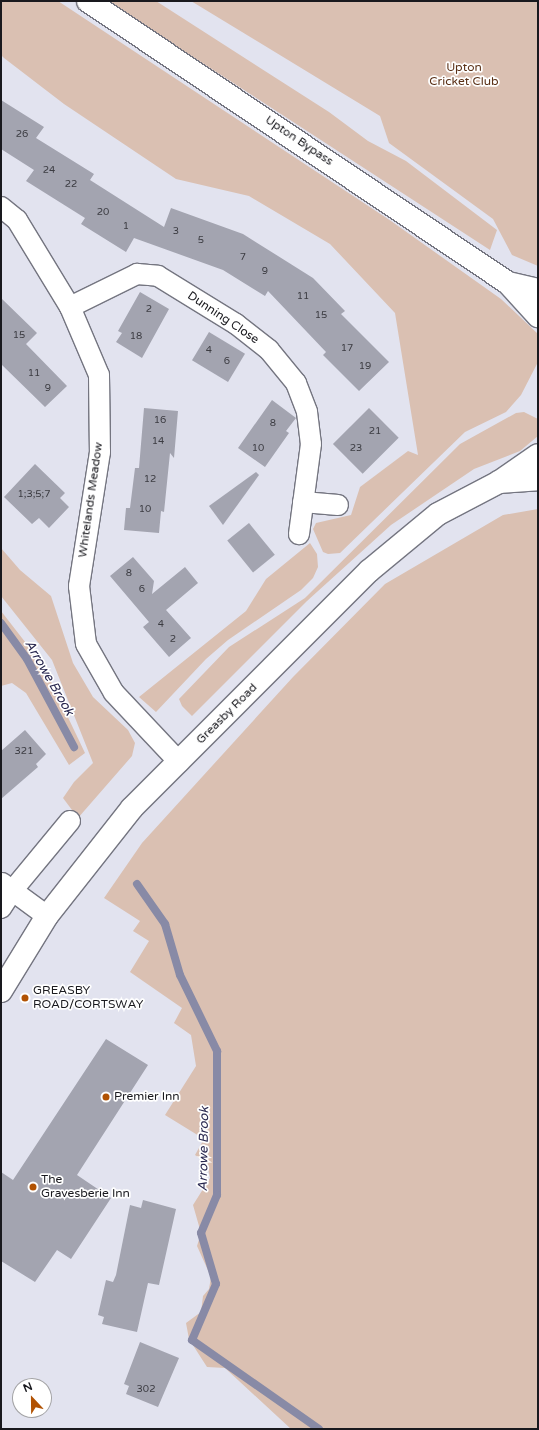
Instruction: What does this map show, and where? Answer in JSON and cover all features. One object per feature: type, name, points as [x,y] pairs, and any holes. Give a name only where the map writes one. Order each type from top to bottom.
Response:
[{"type":"main road","name":"Upton Bypass","points":[[88,1],[508,283],[538,316]]},
{"type":"main road","name":"Upton Bypass","points":[[508,283],[538,290]]},
{"type":"main road","name":"Greasby Road","points":[[1,991],[47,916],[132,808],[369,571],[438,514],[499,482],[538,455]]},
{"type":"main road","name":"Greasby Road","points":[[499,482],[538,479]]},
{"type":"street","name":"Whitelands Meadow","points":[[1,207],[17,220],[70,307],[98,375],[100,452],[79,586],[86,644],[114,693],[179,762]]},
{"type":"street","name":"Dunning Close","points":[[70,307],[137,274],[158,276],[236,324],[269,350],[296,383],[307,412],[311,444],[302,502],[299,534]]},
{"type":"street","points":[[302,502],[338,505]]},
{"type":"street","points":[[1,908],[6,886],[70,821]]},
{"type":"street","points":[[6,886],[47,916]]},
{"type":"green space","points":[[1,1],[58,1],[391,221],[501,299],[538,334],[538,362],[521,395],[506,412],[465,432],[340,553],[328,554],[323,552],[313,529],[316,523],[351,515],[360,487],[408,451],[418,455],[395,313],[330,244],[249,196],[176,179],[64,104],[4,58],[1,55]]},
{"type":"green space","points":[[107,1],[156,1],[329,112],[368,141],[406,161],[497,230],[490,250]]},
{"type":"green space","name":"Upton Cricket Club","points":[[191,1],[538,1],[538,266],[512,255],[493,219],[389,143],[380,116]]},
{"type":"green space","points":[[524,412],[538,419],[538,436],[520,451],[474,469],[391,525],[307,601],[192,716],[182,706],[179,699],[229,647],[305,598],[460,444],[516,413]]},
{"type":"green space","points":[[538,509],[538,1429],[291,1429],[225,1368],[207,1367],[189,1339],[186,1323],[201,1312],[203,1296],[209,1289],[211,1277],[197,1246],[201,1233],[193,1205],[210,1178],[207,1163],[195,1155],[204,1139],[165,1115],[196,1066],[191,1035],[174,1023],[182,1008],[130,972],[149,941],[133,931],[140,921],[104,898],[142,843],[293,677],[385,584],[503,515]]},
{"type":"green space","points":[[310,543],[317,554],[318,567],[313,578],[301,590],[228,640],[206,659],[156,712],[139,697],[246,611],[266,579]]},
{"type":"green space","points":[[1,548],[20,570],[51,596],[73,663],[93,697],[128,730],[135,743],[132,756],[78,818],[63,798],[74,782],[93,763],[52,660],[1,596]]},
{"type":"green space","points":[[1,611],[43,665],[85,753],[69,765],[26,693],[12,683],[1,686]]},
{"type":"building","points":[[1,100],[44,127],[36,138],[94,174],[90,180],[164,227],[171,208],[243,234],[313,278],[345,311],[341,314],[389,362],[359,391],[323,355],[326,352],[268,291],[265,296],[223,270],[134,238],[126,252],[81,224],[85,218],[26,181],[34,170],[1,149]]},
{"type":"building","points":[[140,292],[169,309],[142,358],[116,342],[122,333],[118,331]]},
{"type":"building","points":[[1,298],[37,333],[26,344],[67,386],[45,407],[1,364]]},
{"type":"building","points":[[209,332],[245,354],[228,382],[192,360]]},
{"type":"building","points":[[272,400],[296,418],[286,431],[289,433],[265,467],[238,448]]},
{"type":"building","points":[[144,408],[178,411],[174,458],[170,453],[164,512],[161,511],[159,533],[124,530],[126,508],[130,508],[135,468],[139,468]]},
{"type":"building","points":[[369,408],[399,438],[363,474],[333,444]]},
{"type":"building","points":[[35,464],[65,493],[60,498],[69,507],[49,528],[39,518],[32,524],[4,497]]},
{"type":"building","points":[[256,472],[259,475],[223,525],[209,506]]},
{"type":"building","points":[[249,523],[275,555],[253,572],[227,541]]},
{"type":"building","points":[[133,557],[154,581],[152,594],[185,567],[198,583],[166,610],[191,638],[169,657],[143,627],[149,622],[110,576]]},
{"type":"building","points":[[25,730],[46,754],[36,764],[38,767],[1,799],[1,751]]},
{"type":"building","points":[[106,1039],[148,1065],[77,1175],[111,1198],[71,1259],[57,1250],[35,1282],[1,1261],[1,1172],[13,1180]]},
{"type":"building","points":[[143,1200],[176,1209],[159,1285],[148,1283],[137,1332],[102,1324],[104,1317],[98,1315],[106,1280],[113,1282],[116,1275],[130,1205],[141,1208]]},
{"type":"building","points":[[140,1342],[179,1358],[158,1407],[126,1394],[129,1386],[124,1384]]},
{"type":"waterway","name":"Arrowe Brook","points":[[1,623],[27,659],[74,747]]},
{"type":"waterway","name":"Arrowe Brook","points":[[137,884],[165,924],[180,975],[217,1051],[217,1195],[201,1233],[216,1284],[192,1340],[319,1429]]},
{"type":"place","name":"GREASBY ROAD/CORTSWAY","points":[[25,998]]},
{"type":"place","name":"Premier Inn","points":[[106,1097]]},
{"type":"place","name":"The Gravesberie Inn","points":[[33,1187]]}]
